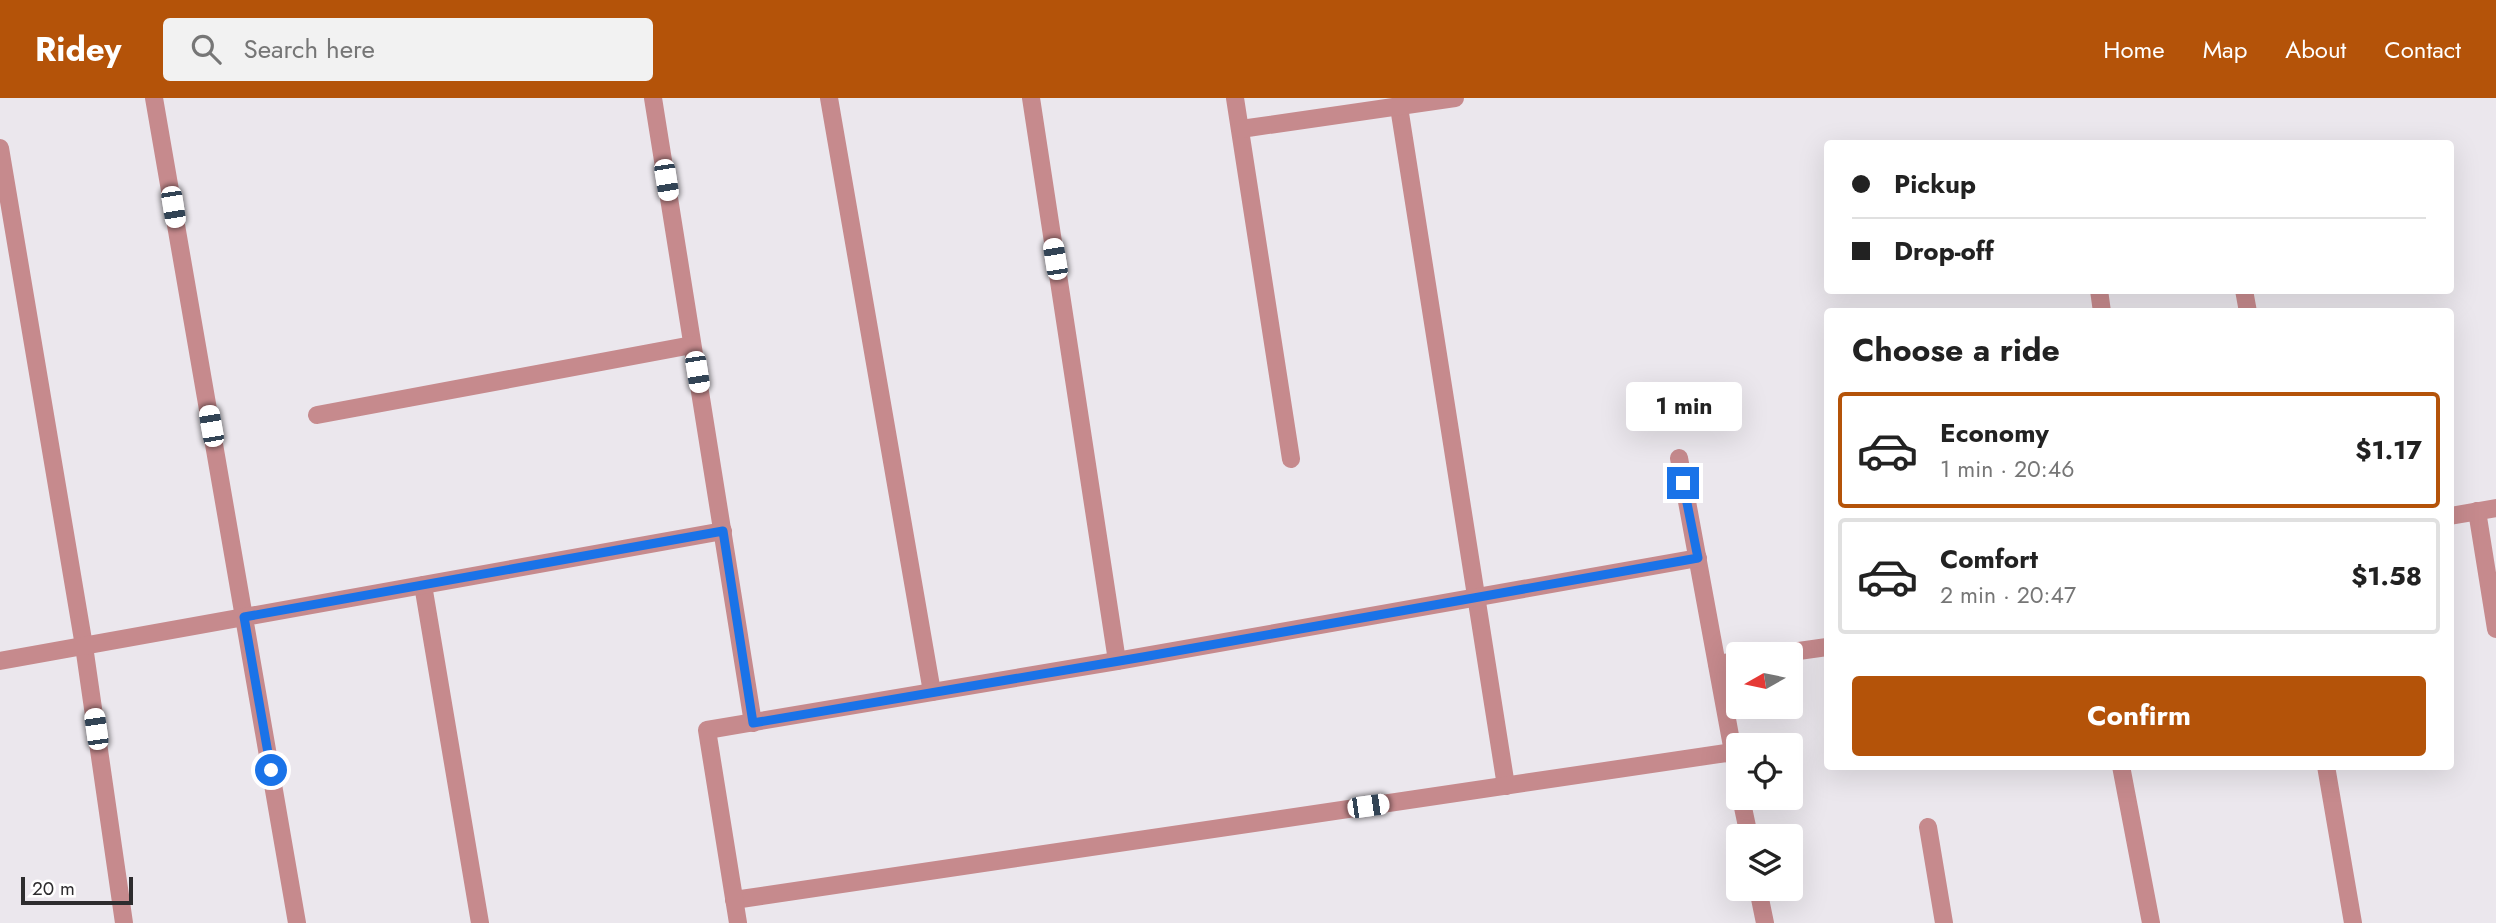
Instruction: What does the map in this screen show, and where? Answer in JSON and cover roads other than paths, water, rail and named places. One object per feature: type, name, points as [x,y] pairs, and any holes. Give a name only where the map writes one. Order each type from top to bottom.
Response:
[{"type":"street","points":[[154,98],[298,923]]},
{"type":"street","points":[[653,98],[753,723]]},
{"type":"street","points":[[829,98],[932,692]]},
{"type":"street","points":[[1031,98],[1117,661]]},
{"type":"street","points":[[1236,98],[1291,459]]},
{"type":"street","points":[[1241,129],[1455,98]]},
{"type":"street","points":[[1399,107],[1506,786]]},
{"type":"street","points":[[0,148],[84,646],[124,923]]},
{"type":"street","points":[[317,415],[692,345]]},
{"type":"street","points":[[1679,458],[1730,733]]},
{"type":"street","points":[[2454,515],[2496,508]]},
{"type":"street","points":[[2476,512],[2496,629]]},
{"type":"street","points":[[0,661],[723,531]]},
{"type":"street","points":[[738,923],[708,730],[1698,558]]},
{"type":"street","points":[[423,585],[480,923]]},
{"type":"street","points":[[1803,650],[1824,647]]},
{"type":"street","points":[[1717,664],[1726,663]]},
{"type":"street","points":[[734,900],[1726,753]]},
{"type":"street","points":[[2122,770],[2151,923]]},
{"type":"street","points":[[2327,770],[2353,923]]},
{"type":"street","points":[[1928,827],[1944,923]]},
{"type":"street","points":[[1760,901],[1765,923]]}]
